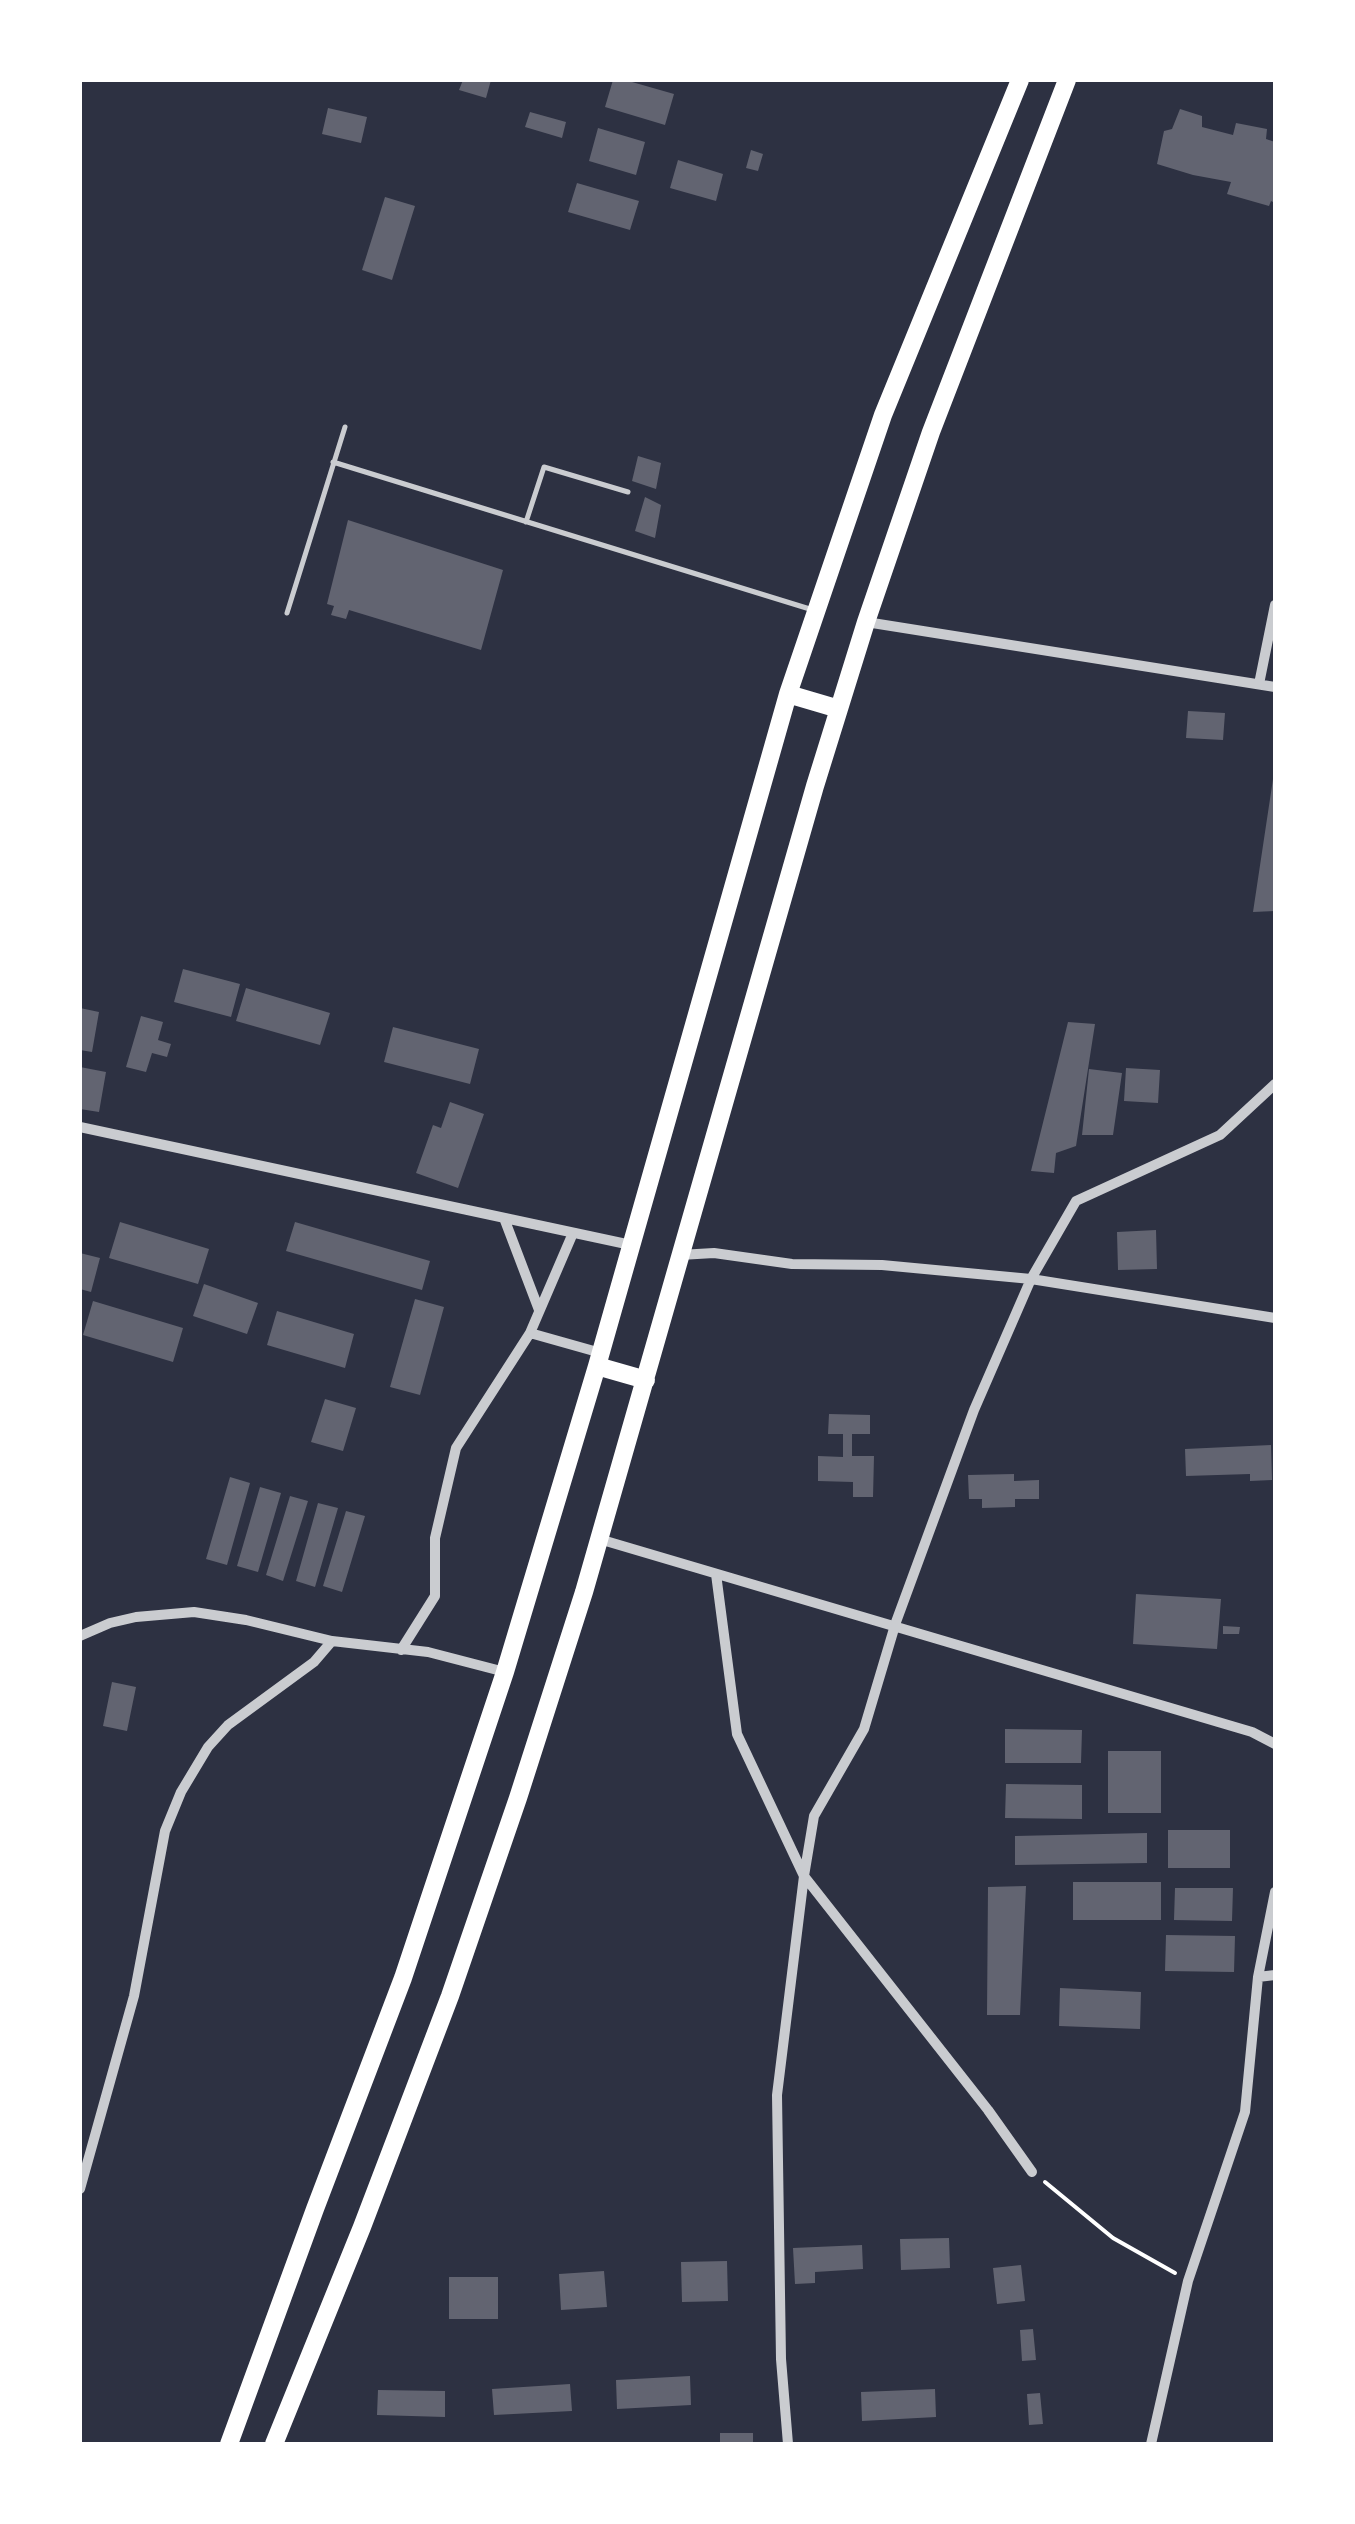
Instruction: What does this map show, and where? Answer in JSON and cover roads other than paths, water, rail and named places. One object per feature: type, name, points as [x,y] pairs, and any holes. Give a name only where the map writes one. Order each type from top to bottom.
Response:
[{"type":"highway","points":[[229,2444],[403,1978],[505,1672],[599,1360],[788,694],[884,415],[1020,80]]},
{"type":"highway","points":[[274,2444],[450,1996],[518,1798],[646,1380],[866,622],[931,432],[1068,80]]},
{"type":"highway","points":[[788,694],[839,709]]},
{"type":"highway","points":[[599,1360],[646,1380]]},
{"type":"street","points":[[1260,684],[1275,605]]},
{"type":"street","points":[[866,622],[1275,687]]},
{"type":"street","points":[[788,2444],[781,2359],[777,2095],[814,1816],[864,1729],[895,1628],[974,1410],[1031,1279],[1076,1201],[1220,1135],[1275,1084]]},
{"type":"street","points":[[80,1127],[631,1246]]},
{"type":"street","points":[[504,1218],[539,1311]]},
{"type":"street","points":[[401,1650],[435,1596],[435,1538],[456,1448],[530,1333],[573,1233]]},
{"type":"street","points":[[680,1255],[714,1253],[792,1264],[882,1265],[1031,1279],[1275,1318]]},
{"type":"street","points":[[530,1333],[599,1360]]},
{"type":"street","points":[[599,1538],[1252,1732],[1275,1744]]},
{"type":"street","points":[[716,1574],[737,1734],[804,1876],[1032,2172]]},
{"type":"street","points":[[80,1636],[136,1617],[194,1612],[246,1620],[332,1642],[428,1652],[505,1672]]},
{"type":"street","points":[[80,2189],[86,2143],[134,1996],[166,1830],[181,1792],[208,1747],[228,1724],[314,1662],[332,1642]]},
{"type":"street","points":[[1152,2444],[1188,2281],[1245,2112],[1258,1977],[1275,1892]]},
{"type":"street","points":[[1258,1977],[1275,1976]]},
{"type":"lane","points":[[287,613],[345,428]]},
{"type":"lane","points":[[333,462],[816,611]]},
{"type":"lane","points":[[526,522],[544,467],[628,492]]}]
